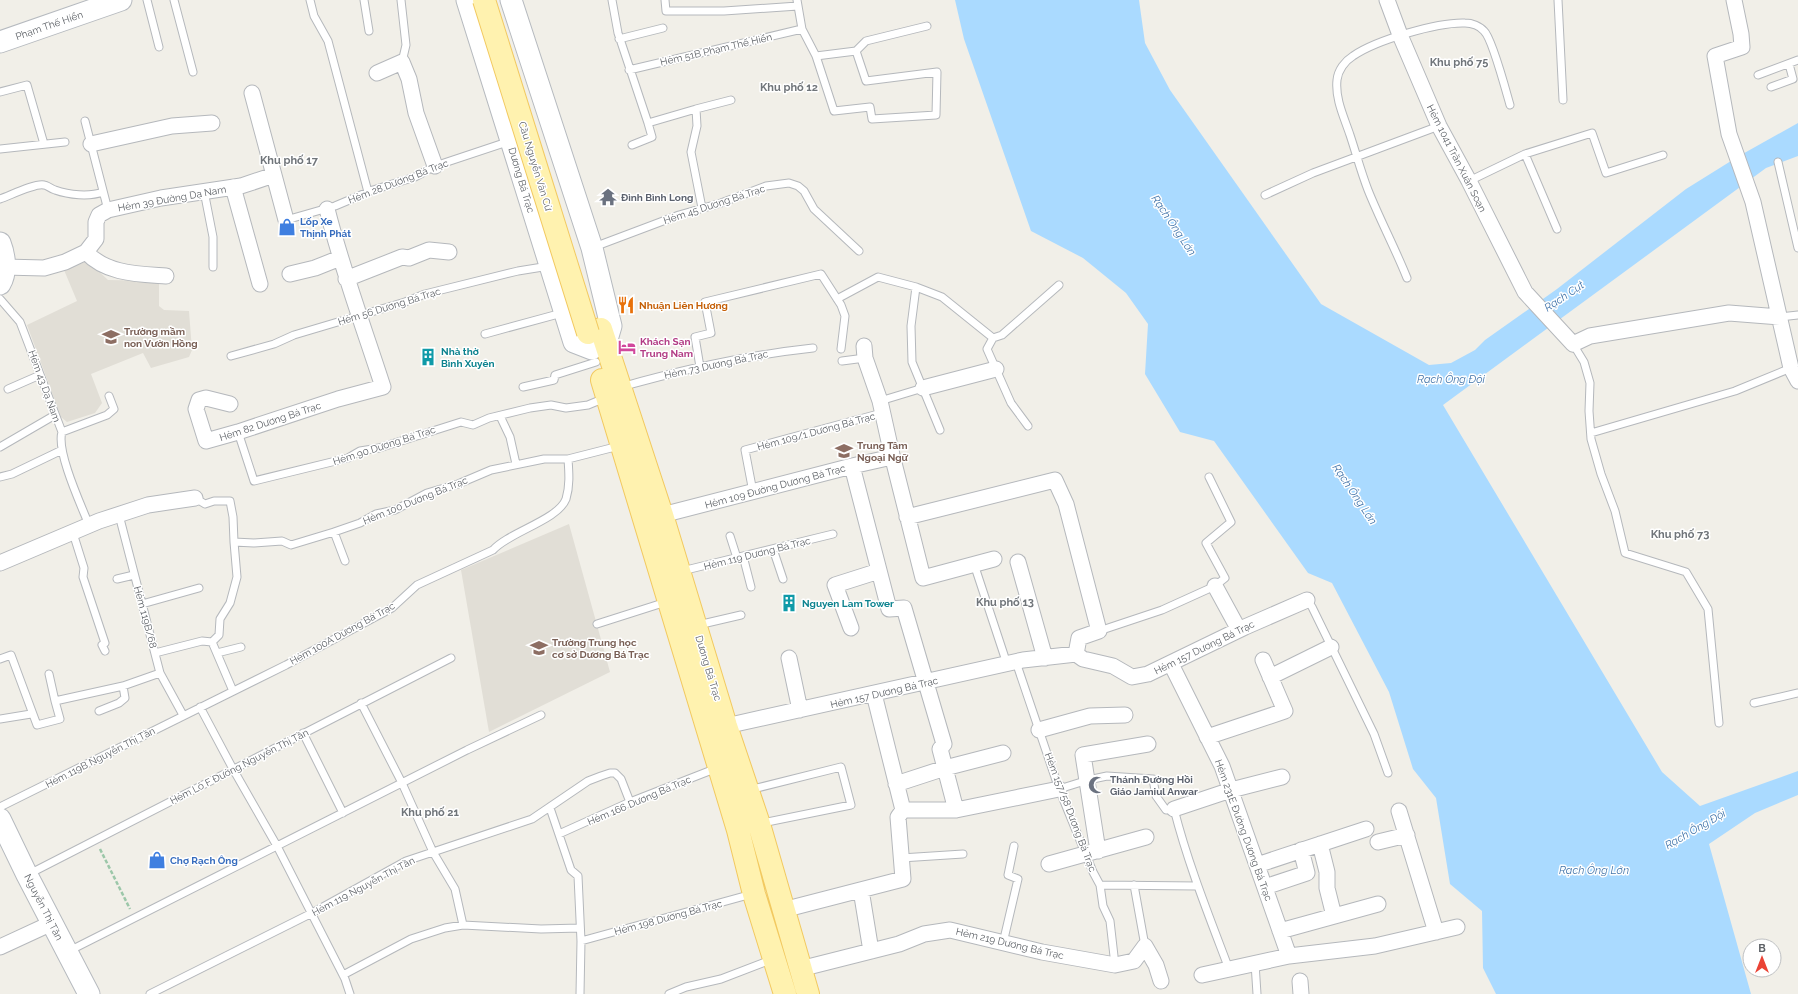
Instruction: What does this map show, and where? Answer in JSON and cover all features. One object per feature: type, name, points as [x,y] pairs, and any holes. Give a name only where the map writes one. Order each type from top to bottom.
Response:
[{"type":"main road","name":"Cầu Nguyễn Văn Cừ","points":[[484,0],[596,343]]},
{"type":"main road","name":"Cầu Nguyễn Văn Cừ","points":[[513,6],[596,343]]},
{"type":"main road","name":"Dương Bá Trạc","points":[[596,343],[613,392],[662,515],[726,726],[748,808],[783,910],[808,994]]},
{"type":"main road","name":"Dương Bá Trạc","points":[[613,392],[621,445],[719,767],[748,808],[754,894],[785,994]]},
{"type":"street","name":"Phạm Thế Hiển","points":[[0,42],[121,0]]},
{"type":"street","name":"Dương Bá Trạc","points":[[467,0],[574,342],[596,343],[611,326],[592,248],[513,6]]},
{"type":"street","name":"Hẻm 1041 Trần Xuân Soạn","points":[[1387,0],[1400,35],[1439,126],[1469,181],[1525,292],[1573,344]]},
{"type":"street","points":[[1734,0],[1742,47],[1715,56],[1729,134],[1753,202],[1795,375]]},
{"type":"street","points":[[477,33],[488,21],[507,17],[513,6]]},
{"type":"street","points":[[377,73],[402,62],[409,79],[416,113],[435,166]]},
{"type":"street","points":[[252,93],[286,220]]},
{"type":"street","points":[[91,144],[172,126],[212,123]]},
{"type":"street","name":"Hẻm 39 Đường Dạ Nam","points":[[86,252],[96,239],[96,222],[99,215],[108,210],[128,204],[241,186],[274,175]]},
{"type":"street","points":[[234,187],[260,284]]},
{"type":"street","points":[[327,209],[346,279],[360,314]]},
{"type":"street","points":[[0,243],[4,255],[2,276],[44,268],[65,262],[86,252],[90,257],[109,268],[133,274],[166,276]]},
{"type":"street","points":[[346,279],[402,257],[410,258],[429,250],[449,252]]},
{"type":"street","points":[[290,274],[315,268],[340,258]]},
{"type":"street","points":[[1573,344],[1590,336],[1729,313],[1780,317]]},
{"type":"street","name":"Hẻm 82 Dương Bá Trạc","points":[[230,404],[206,398],[199,400],[196,409],[206,441],[338,399],[383,387],[360,314]]},
{"type":"street","points":[[864,352],[881,407],[892,457],[924,578],[994,559]]},
{"type":"street","points":[[923,388],[996,369]]},
{"type":"street","name":"Hẻm 109 Đường Dương Bá Trạc","points":[[662,515],[892,457]]},
{"type":"street","points":[[852,466],[889,610],[904,608],[944,744],[940,749],[956,810]]},
{"type":"street","points":[[907,516],[1054,480],[1066,504],[1099,631],[1079,638],[1076,654]]},
{"type":"street","points":[[0,563],[89,525],[148,505],[195,498]]},
{"type":"street","points":[[1018,562],[1045,658]]},
{"type":"street","points":[[851,628],[836,584],[879,571]]},
{"type":"street","points":[[1215,586],[1239,630]]},
{"type":"street","name":"Hẻm 157 Dương Bá Trạc","points":[[726,726],[1011,663],[1076,654],[1083,659],[1113,666],[1132,677],[1148,674],[1239,630],[1307,600]]},
{"type":"street","points":[[1270,677],[1331,647]]},
{"type":"street","points":[[789,658],[800,710]]},
{"type":"street","points":[[1207,737],[1284,711],[1263,660]]},
{"type":"street","name":"Hẻm 231E Đường Dương Bá Trạc","points":[[1171,664],[1222,766],[1289,956]]},
{"type":"street","points":[[783,910],[903,879],[898,817],[902,810],[874,694]]},
{"type":"street","points":[[1039,730],[1090,716],[1125,715]]},
{"type":"street","points":[[1092,853],[1088,780],[1083,755],[1148,744]]},
{"type":"street","points":[[896,784],[945,768],[1003,753]]},
{"type":"street","points":[[1174,809],[1230,790],[1282,777]]},
{"type":"street","points":[[902,810],[956,810],[1059,789]]},
{"type":"street","points":[[1399,810],[1436,932]]},
{"type":"street","name":"Nguyễn Thị Tần","points":[[0,819],[26,875],[89,994]]},
{"type":"street","points":[[1257,865],[1366,829]]},
{"type":"street","points":[[1378,842],[1406,835]]},
{"type":"street","points":[[1049,864],[1146,837]]},
{"type":"street","points":[[1320,844],[1327,872],[1327,888],[1334,916]]},
{"type":"street","points":[[1264,887],[1307,873],[1301,850]]},
{"type":"street","points":[[861,890],[871,951]]},
{"type":"street","points":[[1280,931],[1378,904]]},
{"type":"street","points":[[0,947],[52,923]]},
{"type":"street","points":[[1202,975],[1289,956],[1375,946],[1457,927]]},
{"type":"street","name":"Hẻm 219 Dương Bá Trạc","points":[[800,968],[899,944],[924,934],[950,930],[1042,952],[1115,965],[1134,961],[1145,946]]},
{"type":"street","points":[[1145,946],[1156,965],[1161,982]]},
{"type":"lane","points":[[148,0],[158,47]]},
{"type":"lane","points":[[174,0],[193,72]]},
{"type":"lane","points":[[310,0],[314,16],[328,41],[368,192]]},
{"type":"lane","points":[[364,0],[369,31]]},
{"type":"lane","points":[[401,0],[406,45],[402,62]]},
{"type":"lane","points":[[612,0],[620,39],[629,70],[652,136],[632,144]]},
{"type":"lane","points":[[665,0],[666,11],[724,11],[797,3],[802,29],[816,56],[834,111],[870,107],[872,119],[936,115],[937,72],[866,81],[856,51]]},
{"type":"lane","points":[[1558,0],[1563,100]]},
{"type":"lane","points":[[1406,278],[1368,189],[1338,100],[1337,79],[1340,68],[1352,56],[1367,48],[1400,35],[1452,24],[1475,24],[1485,31],[1491,45],[1510,105]]},
{"type":"lane","points":[[816,56],[856,51],[866,41],[927,26]]},
{"type":"lane","points":[[620,39],[663,28]]},
{"type":"lane","name":"Hẻm 51B Phạm Thế Hiển","points":[[629,70],[802,29]]},
{"type":"lane","points":[[1758,75],[1798,60]]},
{"type":"lane","points":[[1771,87],[1793,79],[1789,64]]},
{"type":"lane","points":[[0,92],[26,85],[44,144]]},
{"type":"lane","points":[[648,123],[731,100]]},
{"type":"lane","points":[[696,109],[697,126],[691,152],[702,208]]},
{"type":"lane","points":[[85,121],[108,210]]},
{"type":"lane","points":[[1266,195],[1313,173],[1439,126]]},
{"type":"lane","points":[[1469,181],[1525,154],[1592,133],[1606,174],[1663,155]]},
{"type":"lane","name":"Hẻm 28 Dương Bá Trạc","points":[[286,220],[327,209],[368,192],[415,177],[435,166],[510,141]]},
{"type":"lane","points":[[0,149],[65,142]]},
{"type":"lane","points":[[1525,154],[1557,229]]},
{"type":"lane","points":[[1778,162],[1798,248]]},
{"type":"lane","name":"Hẻm 45 Dương Bá Trạc","points":[[592,248],[679,215],[766,186],[789,183],[798,186],[804,191],[814,209],[860,251]]},
{"type":"lane","points":[[0,199],[36,185],[44,185],[54,190],[74,194],[94,195],[103,192]]},
{"type":"lane","points":[[204,191],[213,237],[214,267]]},
{"type":"lane","name":"Hẻm 56 Dương Bá Trạc","points":[[231,356],[274,344],[294,335],[360,314],[405,302],[425,294],[518,271],[549,266]]},
{"type":"lane","points":[[700,367],[695,337],[711,333],[705,302],[821,274],[837,299],[845,316],[841,349]]},
{"type":"lane","points":[[837,299],[878,277],[916,287],[942,297],[993,338]]},
{"type":"lane","points":[[1028,426],[1011,403],[987,349],[993,338],[1002,335],[1059,285]]},
{"type":"lane","points":[[916,287],[911,326],[912,362],[940,430]]},
{"type":"lane","name":"Hẻm 43 Dạ Nam","points":[[0,299],[20,322],[62,432],[60,437],[63,457],[89,525]]},
{"type":"lane","points":[[485,334],[564,312]]},
{"type":"lane","points":[[1780,317],[1798,315]]},
{"type":"lane","points":[[523,387],[554,380],[555,376],[596,343]]},
{"type":"lane","points":[[1573,344],[1584,362],[1590,382],[1589,411],[1591,433],[1601,474],[1615,511],[1625,552],[1686,572],[1708,609],[1719,723]]},
{"type":"lane","name":"Hẻm 73 Dương Bá Trạc","points":[[613,392],[688,368],[700,367],[769,353],[813,348]]},
{"type":"lane","points":[[842,361],[864,352]]},
{"type":"lane","points":[[8,389],[40,375]]},
{"type":"lane","points":[[1591,433],[1734,391],[1795,375]]},
{"type":"lane","points":[[881,407],[923,388]]},
{"type":"lane","name":"Hẻm 90 Dương Bá Trạc","points":[[238,432],[254,481],[348,458],[360,451],[378,448],[461,422],[473,425],[489,418],[530,408],[551,405],[566,408],[588,405],[613,392]]},
{"type":"lane","points":[[62,432],[107,415],[114,409],[109,396]]},
{"type":"lane","name":"Hẻm 109/1 Dương Bá Trạc","points":[[753,492],[745,450],[881,407]]},
{"type":"lane","points":[[0,447],[55,415]]},
{"type":"lane","points":[[500,416],[510,437],[516,464]]},
{"type":"lane","name":"Hẻm 100 Dương Bá Trạc","points":[[234,542],[254,543],[282,541],[291,545],[360,523],[376,514],[395,510],[427,493],[458,484],[491,470],[544,459],[568,459],[621,445]]},
{"type":"lane","points":[[0,477],[12,474],[62,450]]},
{"type":"lane","name":"Hẻm 100A Dương Bá Trạc","points":[[200,707],[286,665],[392,608],[417,585],[493,550],[500,543],[533,526],[558,509],[565,501],[569,487],[568,459]]},
{"type":"lane","points":[[1099,631],[1162,610],[1215,586],[1225,578],[1206,543],[1232,522],[1209,477]]},
{"type":"lane","points":[[195,498],[205,504],[228,500],[230,501],[233,517],[237,577],[230,603],[220,619],[219,635],[212,642]]},
{"type":"lane","name":"Hẻm 119B/68","points":[[119,515],[160,673],[183,715]]},
{"type":"lane","points":[[334,532],[345,561]]},
{"type":"lane","points":[[73,533],[84,568],[83,577],[104,643],[102,645],[104,651]]},
{"type":"lane","name":"Hẻm 119 Dương Bá Trạc","points":[[680,572],[833,534]]},
{"type":"lane","points":[[730,536],[740,557],[751,587]]},
{"type":"lane","points":[[773,549],[783,579]]},
{"type":"lane","name":"Hẻm 157/58 Dương Bá Trạc","points":[[974,564],[1011,663],[1039,730],[1059,789],[1092,853],[1100,885],[1103,906],[1110,921],[1115,965]]},
{"type":"lane","points":[[117,579],[134,575]]},
{"type":"lane","points":[[142,604],[199,588]]},
{"type":"lane","name":"Hẻm 157 Dương Bá Trạc","points":[[1307,600],[1312,607],[1374,734],[1388,773]]},
{"type":"lane","points":[[597,624],[669,601]]},
{"type":"lane","points":[[696,625],[740,615]]},
{"type":"lane","points":[[155,653],[202,641],[212,642]]},
{"type":"lane","points":[[212,642],[234,691]]},
{"type":"lane","points":[[217,653],[241,647]]},
{"type":"lane","points":[[0,659],[11,655],[36,725],[60,719],[49,674]]},
{"type":"lane","name":"Hẻm Lô F Đường Nguyễn Thị Tần","points":[[26,875],[451,658]]},
{"type":"lane","points":[[55,701],[123,686],[160,673]]},
{"type":"lane","points":[[99,711],[119,703],[125,698],[123,686]]},
{"type":"lane","points":[[1754,703],[1798,693]]},
{"type":"lane","points":[[361,703],[402,783],[432,852],[455,889],[462,925]]},
{"type":"lane","points":[[200,707],[233,769],[278,846],[343,975],[350,994]]},
{"type":"lane","name":"Hẻm 119B Nguyễn Thị Tần","points":[[0,807],[200,707]]},
{"type":"lane","points":[[0,720],[31,714]]},
{"type":"lane","points":[[67,952],[402,783],[541,715]]},
{"type":"lane","points":[[303,733],[343,813]]},
{"type":"lane","name":"Hẻm 166 Dương Bá Trạc","points":[[559,834],[630,802],[719,767]]},
{"type":"lane","points":[[841,767],[851,805],[748,808],[841,767]]},
{"type":"lane","name":"Hẻm 119 Nguyễn Thị Tần","points":[[150,994],[312,913],[406,861],[532,819],[588,781],[610,773],[616,773],[621,780],[630,802]]},
{"type":"lane","points":[[1059,789],[1107,776],[1153,779],[1156,796],[1166,810],[1174,809],[1181,838],[1197,886],[1229,969]]},
{"type":"lane","points":[[550,808],[572,870],[578,876],[581,941],[580,994]]},
{"type":"lane","points":[[1003,943],[1018,879],[1008,875],[1014,846]]},
{"type":"lane","points":[[901,858],[963,854]]},
{"type":"lane","points":[[1100,885],[1197,886]]},
{"type":"lane","points":[[1134,885],[1145,946]]},
{"type":"lane","name":"Hẻm 198 Dương Bá Trạc","points":[[581,941],[754,894]]},
{"type":"lane","points":[[343,975],[411,939],[431,932],[462,925],[541,929],[580,928]]},
{"type":"lane","points":[[669,994],[686,987],[721,979],[775,959]]},
{"type":"lane","points":[[1255,963],[1257,994]]},
{"type":"path","points":[[95,840],[135,918]]},
{"type":"shaded area","name":"Trường mầm non Vườn Hồng","points":[[88,261],[108,280],[159,281],[159,306],[164,310],[189,311],[192,350],[189,357],[151,368],[143,353],[91,374],[102,403],[95,413],[67,422],[61,417],[27,325],[77,301],[64,270]]},
{"type":"shaded area","name":"Trường Trung học cơ sở Dương Bá Trạc","points":[[569,524],[610,672],[489,732],[461,570]]},
{"type":"water","name":"Rạch Ông Lớn","points":[[955,0],[1139,0],[1145,43],[1170,90],[1321,304],[1429,365],[1451,363],[1475,350],[1485,340],[1557,289],[1686,189],[1739,156],[1798,123],[1798,156],[1766,168],[1443,405],[1662,772],[1700,806],[1798,771],[1798,795],[1755,813],[1709,844],[1742,962],[1742,978],[1747,978],[1751,994],[1496,994],[1483,968],[1482,911],[1450,884],[1436,798],[1413,769],[1389,692],[1332,583],[1308,573],[1214,441],[1180,432],[1145,374],[1148,324],[1126,293],[1083,258],[1031,231],[964,39]]},
{"type":"place","name":"Đình Bình Long","points":[[608,197]]},
{"type":"place","name":"Lốp Xe Thịnh Phát","points":[[287,227]]},
{"type":"place","name":"Nhuận Liên Hương","points":[[626,305]]},
{"type":"place","name":"Trường mầm non Vườn Hồng","points":[[111,337]]},
{"type":"place","name":"Khách Sạn Trung Nam","points":[[627,347]]},
{"type":"place","name":"Nhà thờ Bình Xuyên","points":[[428,357]]},
{"type":"place","name":"Trung Tâm Ngoại Ngữ","points":[[844,451]]},
{"type":"place","name":"Nguyen Lam Tower","points":[[789,603]]},
{"type":"place","name":"Trường Trung học cơ sở Dương Bá Trạc","points":[[539,648]]},
{"type":"place","name":"Thánh Đường Hồi Giáo Jamiul Anwar","points":[[1097,785]]},
{"type":"place","name":"Chợ Rạch Ông","points":[[157,860]]},
{"type":"district","name":"Khu phố 75","points":[[1459,62]]},
{"type":"district","name":"Khu phố 12","points":[[789,87]]},
{"type":"district","name":"Khu phố 17","points":[[289,160]]},
{"type":"district","name":"Khu phố 73","points":[[1680,534]]},
{"type":"district","name":"Khu phố 13","points":[[1005,602]]},
{"type":"district","name":"Khu phố 21","points":[[430,812]]},
{"type":"water label","name":"Rạch Cụt","points":[[1564,296]]},
{"type":"water label","name":"Rạch Ông Đội","points":[[1451,379]]},
{"type":"water label","name":"Rạch Ông Đội","points":[[1695,829]]}]
